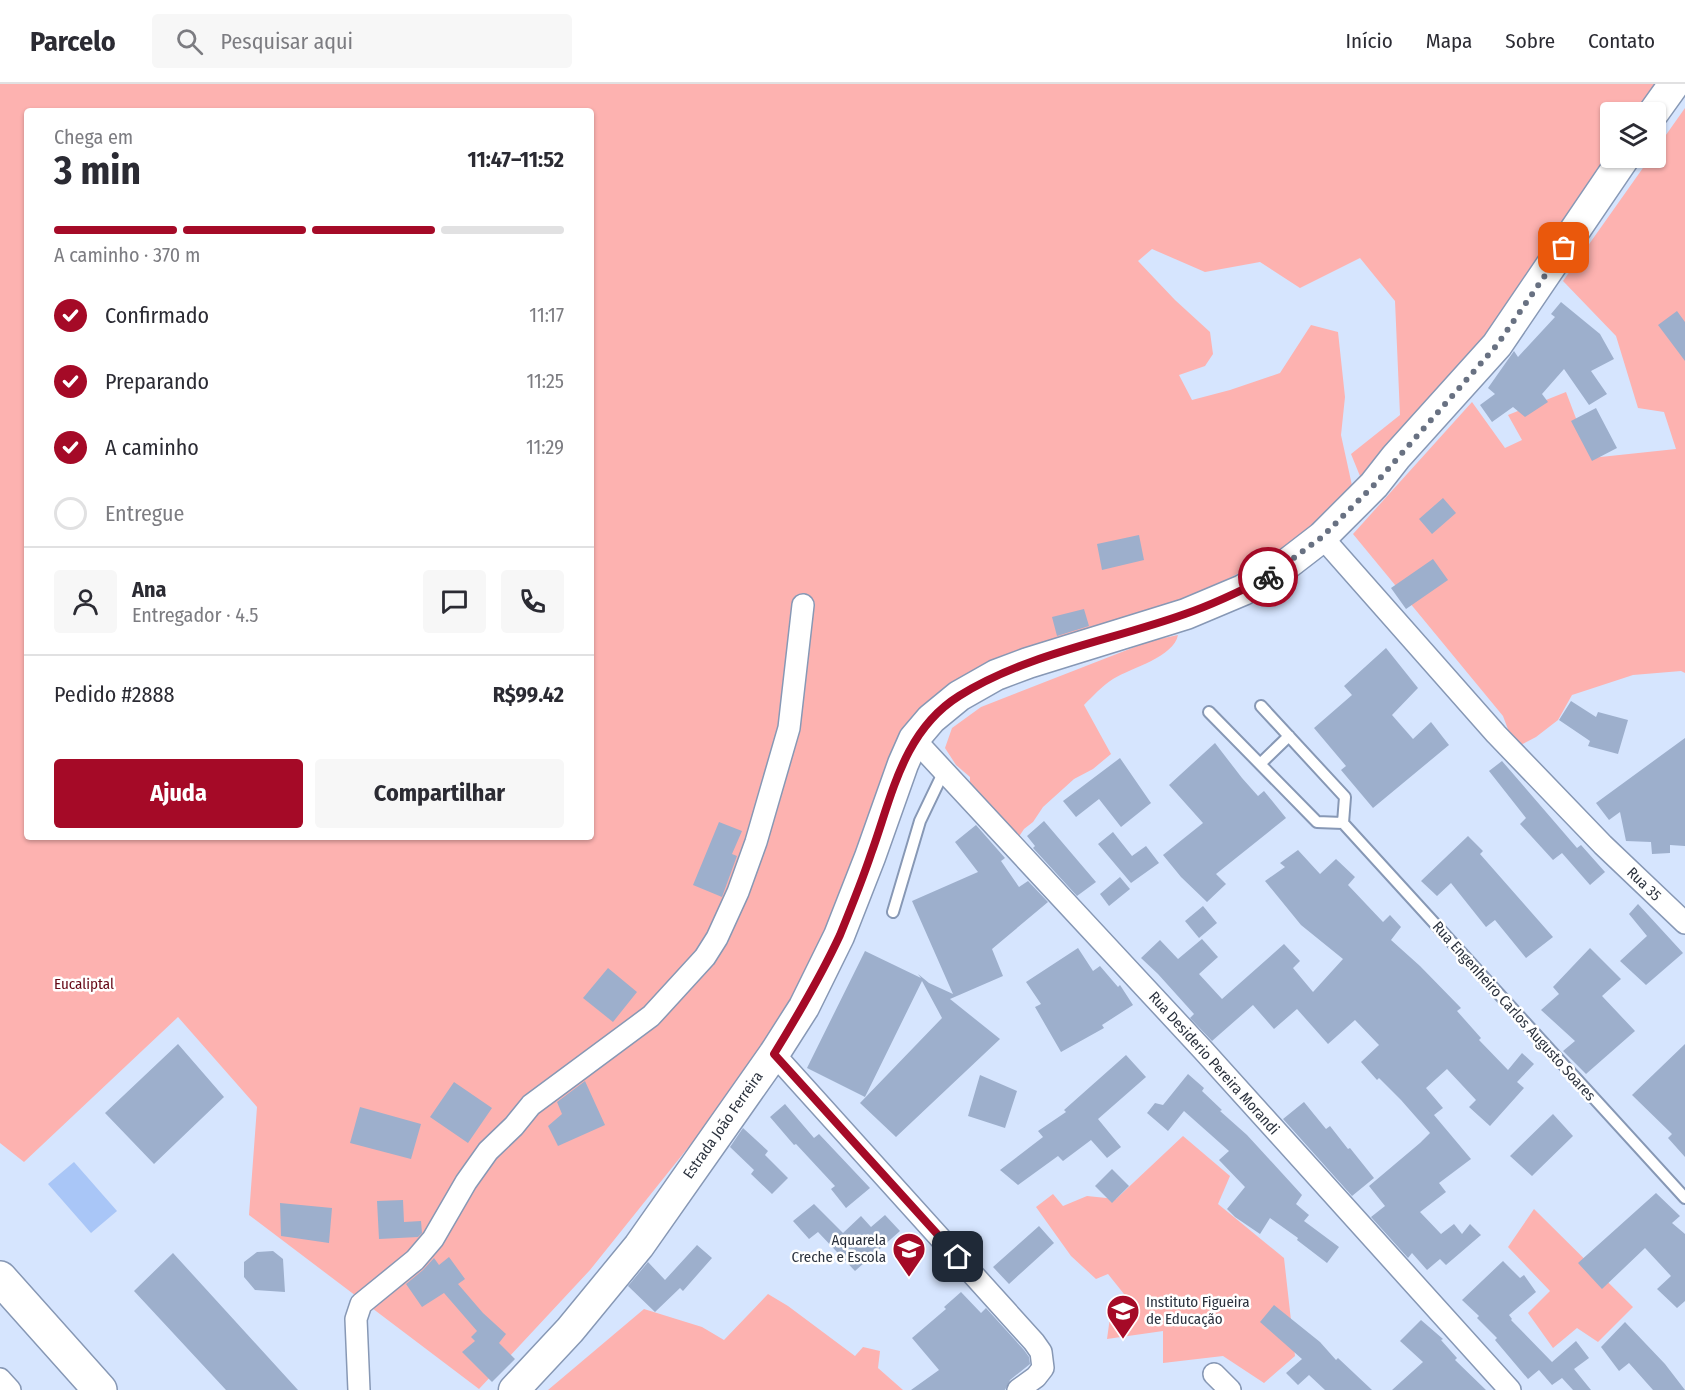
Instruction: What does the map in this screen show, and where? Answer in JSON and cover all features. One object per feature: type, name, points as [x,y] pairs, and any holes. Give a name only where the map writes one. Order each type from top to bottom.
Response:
[{"type":"highway","points":[[0,1278],[100,1390]]},
{"type":"street","points":[[1661,102],[1674,84]]},
{"type":"street","name":"Estrada João Ferreira","points":[[514,1390],[570,1330],[639,1246],[774,1054],[804,1007],[839,936],[870,857],[896,779],[915,739],[938,711],[990,678],[1028,663],[1186,614],[1218,601],[1268,577],[1322,537],[1374,485],[1497,345],[1617,168]]},
{"type":"street","name":"Rua 35","points":[[1322,537],[1496,734],[1603,844],[1685,923]]},
{"type":"street","points":[[359,1390],[356,1318],[361,1304],[414,1260],[433,1239],[466,1182],[488,1151],[514,1126],[531,1104],[651,1016],[705,957],[717,938],[738,892],[756,842],[789,728],[804,605]]},
{"type":"street","name":"Rua Desiderio Pereira Morandi","points":[[915,739],[1203,1050],[1510,1390]]},
{"type":"street","points":[[774,1054],[1035,1342],[1041,1352],[1043,1368],[1036,1377],[1018,1390]]},
{"type":"street","points":[[1215,1374],[1230,1390]]},
{"type":"street","points":[[0,1379],[10,1390]]},
{"type":"lane","points":[[1209,712],[1317,822],[1342,823],[1345,797],[1261,706]]},
{"type":"lane","points":[[1260,764],[1289,736]]},
{"type":"lane","points":[[893,912],[920,821],[944,771]]},
{"type":"lane","name":"Rua Engenheiro Carlos Augusto Soares","points":[[1342,823],[1685,1198]]},
{"type":"green space","name":"Eucaliptal","points":[[0,84],[1664,84],[1651,102],[1600,102],[1600,168],[1604,168],[1481,347],[1362,481],[1351,454],[1400,415],[1395,301],[1360,258],[1300,288],[1260,262],[1205,272],[1152,249],[1138,261],[1210,332],[1213,354],[1205,366],[1179,375],[1192,400],[1280,373],[1311,325],[1338,332],[1345,397],[1341,435],[1353,490],[1319,527],[1285,549],[1197,595],[937,696],[827,941],[739,1084],[590,1270],[479,1389],[249,1215],[257,1107],[178,1017],[24,1162],[0,1143]]},
{"type":"green space","points":[[1685,108],[1685,673],[1681,671],[1633,675],[1572,695],[1558,720],[1536,737],[1515,748],[1503,716],[1353,534],[1472,402],[1505,448],[1522,440],[1508,415],[1566,392],[1591,458],[1676,449],[1664,412],[1638,408],[1616,336],[1563,281],[1643,168],[1666,168],[1666,135]]},
{"type":"green space","points":[[1178,635],[1169,650],[1113,679],[1084,705],[1111,754],[1093,769],[1074,779],[1043,807],[1018,838],[970,787],[970,777],[956,765],[945,748],[952,728],[981,707],[1150,641]]},
{"type":"green space","points":[[1183,1136],[1230,1176],[1218,1204],[1284,1258],[1295,1356],[1264,1383],[1223,1356],[1163,1363],[1163,1331],[1107,1339],[1111,1310],[1124,1294],[1108,1274],[1096,1279],[1071,1256],[1036,1207],[1053,1194],[1063,1206],[1087,1196],[1116,1199]]},
{"type":"green space","points":[[1534,1209],[1633,1307],[1598,1342],[1577,1328],[1553,1348],[1528,1313],[1550,1291],[1508,1247]]},
{"type":"green space","points":[[768,1294],[788,1306],[855,1356],[863,1347],[880,1351],[878,1368],[903,1390],[548,1390],[644,1309],[702,1327],[724,1340]]},
{"type":"water","points":[[74,1162],[117,1211],[91,1233],[48,1184]]},
{"type":"building","points":[[1561,302],[1600,334],[1614,359],[1591,371],[1607,394],[1589,405],[1564,369],[1542,394],[1548,402],[1525,417],[1513,407],[1492,422],[1480,405],[1495,394],[1488,388],[1514,351],[1518,357],[1555,317],[1551,314]]},
{"type":"building","points":[[1677,311],[1685,322],[1685,361],[1658,325]]},
{"type":"building","points":[[1596,408],[1617,448],[1592,461],[1571,421]]},
{"type":"building","points":[[1443,498],[1456,513],[1432,534],[1419,519]]},
{"type":"building","points":[[1139,535],[1144,560],[1102,570],[1097,544]]},
{"type":"building","points":[[1433,559],[1448,580],[1406,609],[1391,588]]},
{"type":"building","points":[[1084,609],[1089,626],[1057,636],[1052,617]]},
{"type":"building","points":[[1386,648],[1418,688],[1392,715],[1413,739],[1431,722],[1449,745],[1373,808],[1341,770],[1346,766],[1314,728],[1352,695],[1344,686]]},
{"type":"building","points":[[1571,701],[1596,717],[1598,712],[1628,720],[1618,754],[1588,746],[1590,741],[1559,720]]},
{"type":"building","points":[[1685,738],[1685,846],[1670,845],[1670,853],[1652,854],[1651,842],[1626,841],[1620,812],[1609,820],[1596,803]]},
{"type":"building","points":[[1215,743],[1258,796],[1264,791],[1286,818],[1216,874],[1226,884],[1207,902],[1181,877],[1163,855],[1203,823],[1169,785]]},
{"type":"building","points":[[1120,758],[1151,803],[1121,827],[1099,799],[1076,817],[1063,801]]},
{"type":"building","points":[[1502,761],[1577,848],[1581,845],[1605,872],[1590,885],[1562,853],[1553,860],[1520,824],[1526,818],[1489,771]]},
{"type":"building","points":[[1044,821],[1096,882],[1077,896],[1033,848],[1035,846],[1027,836]]},
{"type":"building","points":[[719,822],[742,831],[732,854],[737,856],[722,897],[693,885]]},
{"type":"building","points":[[976,825],[1005,858],[1001,861],[1019,887],[1028,881],[1048,902],[992,949],[1003,976],[950,999],[1000,1039],[896,1137],[860,1103],[942,1018],[922,981],[865,1097],[807,1068],[865,951],[921,978],[918,974],[929,983],[953,994],[912,901],[978,872],[955,842]]},
{"type":"building","points":[[1113,832],[1132,856],[1146,846],[1159,863],[1131,883],[1098,844]]},
{"type":"building","points":[[1468,836],[1483,851],[1480,854],[1553,937],[1526,958],[1495,920],[1486,927],[1451,883],[1437,896],[1421,881]]},
{"type":"building","points":[[1298,850],[1320,874],[1336,859],[1355,877],[1348,885],[1383,922],[1390,915],[1401,927],[1391,940],[1461,1008],[1457,1011],[1481,1038],[1479,1040],[1508,1070],[1522,1053],[1534,1064],[1517,1082],[1524,1088],[1490,1126],[1469,1107],[1476,1100],[1447,1069],[1426,1088],[1443,1108],[1434,1115],[1471,1159],[1439,1183],[1446,1192],[1420,1212],[1441,1234],[1454,1224],[1462,1234],[1470,1224],[1481,1235],[1446,1265],[1440,1259],[1427,1270],[1412,1253],[1408,1258],[1371,1217],[1385,1206],[1369,1186],[1430,1133],[1401,1100],[1379,1078],[1377,1080],[1361,1062],[1379,1045],[1355,1020],[1328,1044],[1297,1009],[1274,1029],[1253,1005],[1212,1041],[1190,1018],[1194,1014],[1141,958],[1160,940],[1178,959],[1202,939],[1218,957],[1199,974],[1222,999],[1284,944],[1300,961],[1293,968],[1313,992],[1343,959],[1301,925],[1265,881],[1285,867],[1280,863]]},
{"type":"building","points":[[1120,877],[1130,889],[1109,906],[1100,894]]},
{"type":"building","points":[[1638,904],[1683,953],[1646,985],[1620,961],[1647,936],[1629,914]]},
{"type":"building","points":[[1203,906],[1217,923],[1199,938],[1185,921]]},
{"type":"building","points":[[1078,948],[1093,971],[1100,966],[1118,987],[1120,985],[1133,1005],[1102,1025],[1104,1028],[1061,1052],[1035,1007],[1041,1004],[1026,982]]},
{"type":"building","points":[[1590,948],[1621,979],[1602,996],[1635,1031],[1586,1074],[1563,1051],[1575,1041],[1541,1010],[1559,994],[1553,987]]},
{"type":"building","points":[[608,968],[637,992],[613,1022],[583,998]]},
{"type":"building","points":[[178,1044],[224,1097],[154,1164],[105,1113]]},
{"type":"building","points":[[1685,1044],[1685,1157],[1668,1138],[1672,1134],[1632,1095]]},
{"type":"building","points":[[1126,1055],[1146,1077],[1098,1119],[1121,1147],[1107,1158],[1091,1140],[1063,1161],[1058,1156],[1018,1185],[1000,1170],[1043,1137],[1038,1131],[1066,1112],[1064,1110]]},
{"type":"building","points":[[1188,1074],[1204,1088],[1202,1091],[1222,1110],[1220,1111],[1247,1135],[1302,1195],[1296,1204],[1309,1215],[1304,1221],[1339,1247],[1327,1263],[1270,1218],[1260,1234],[1227,1209],[1245,1187],[1219,1160],[1229,1151],[1184,1111],[1168,1131],[1147,1113],[1155,1103],[1163,1105]]},
{"type":"building","points":[[980,1075],[1017,1091],[1005,1128],[968,1116]]},
{"type":"building","points":[[585,1081],[605,1125],[558,1146],[548,1126],[562,1114],[557,1102]]},
{"type":"building","points":[[454,1082],[492,1108],[468,1143],[430,1117]]},
{"type":"building","points":[[1304,1102],[1326,1129],[1330,1126],[1374,1178],[1352,1196],[1283,1119]]},
{"type":"building","points":[[785,1104],[814,1138],[819,1134],[870,1188],[846,1208],[831,1189],[835,1186],[770,1117]]},
{"type":"building","points":[[360,1107],[421,1124],[411,1159],[350,1143]]},
{"type":"building","points":[[1553,1114],[1573,1136],[1532,1176],[1510,1156]]},
{"type":"building","points":[[743,1128],[768,1151],[765,1155],[788,1178],[772,1194],[751,1174],[754,1170],[730,1147]]},
{"type":"building","points":[[1112,1169],[1129,1186],[1112,1203],[1095,1186]]},
{"type":"building","points":[[1656,1193],[1680,1216],[1672,1223],[1685,1234],[1685,1301],[1677,1308],[1657,1289],[1671,1276],[1645,1248],[1602,1289],[1578,1263]]},
{"type":"building","points":[[403,1200],[404,1222],[421,1221],[422,1233],[418,1237],[379,1239],[377,1201]]},
{"type":"building","points":[[280,1203],[332,1208],[329,1243],[281,1236]]},
{"type":"building","points":[[814,1204],[843,1233],[861,1216],[871,1227],[885,1215],[900,1231],[855,1271],[818,1232],[809,1239],[793,1221]]},
{"type":"building","points":[[1039,1226],[1054,1243],[1009,1284],[993,1267]]},
{"type":"building","points":[[697,1245],[712,1258],[683,1291],[680,1288],[655,1312],[628,1286],[648,1262],[665,1280]]},
{"type":"building","points":[[273,1251],[283,1259],[285,1292],[255,1290],[244,1277],[244,1262],[257,1252]]},
{"type":"building","points":[[173,1253],[298,1390],[226,1390],[134,1291]]},
{"type":"building","points":[[449,1257],[465,1279],[458,1284],[483,1313],[506,1334],[499,1343],[515,1359],[492,1382],[462,1352],[475,1341],[471,1337],[477,1331],[444,1293],[422,1307],[406,1284],[434,1258],[439,1265]]},
{"type":"building","points":[[1503,1261],[1520,1278],[1524,1275],[1536,1292],[1509,1315],[1511,1320],[1552,1362],[1576,1341],[1589,1358],[1574,1369],[1591,1390],[1573,1390],[1562,1378],[1552,1385],[1539,1370],[1528,1379],[1495,1340],[1497,1338],[1477,1318],[1479,1316],[1462,1300]]},
{"type":"building","points":[[961,1292],[981,1313],[986,1308],[1024,1350],[1029,1357],[1030,1364],[1010,1380],[1005,1390],[911,1390],[939,1370],[912,1338],[946,1309],[944,1307]]},
{"type":"building","points":[[1274,1305],[1320,1342],[1336,1360],[1338,1358],[1372,1390],[1325,1390],[1309,1375],[1298,1385],[1286,1373],[1302,1359],[1260,1322]]},
{"type":"building","points":[[1421,1320],[1443,1339],[1441,1340],[1457,1358],[1455,1360],[1486,1390],[1392,1390],[1423,1362],[1400,1341]]},
{"type":"building","points":[[1625,1322],[1665,1364],[1685,1390],[1653,1390],[1629,1363],[1619,1371],[1601,1347]]},
{"type":"way so far","points":[[1268,577],[1322,537],[1374,485],[1497,345],[1564,248]]},
{"type":"place","name":"Aquarela Creche e Escola","points":[[909,1278]]},
{"type":"place","name":"Instituto Figueira de Educação","points":[[1123,1340]]},
{"type":"route","points":[[958,1257],[774,1054],[804,1007],[839,936],[870,857],[896,779],[915,739],[938,711],[983,682],[1028,663],[1186,614],[1268,577]]}]
